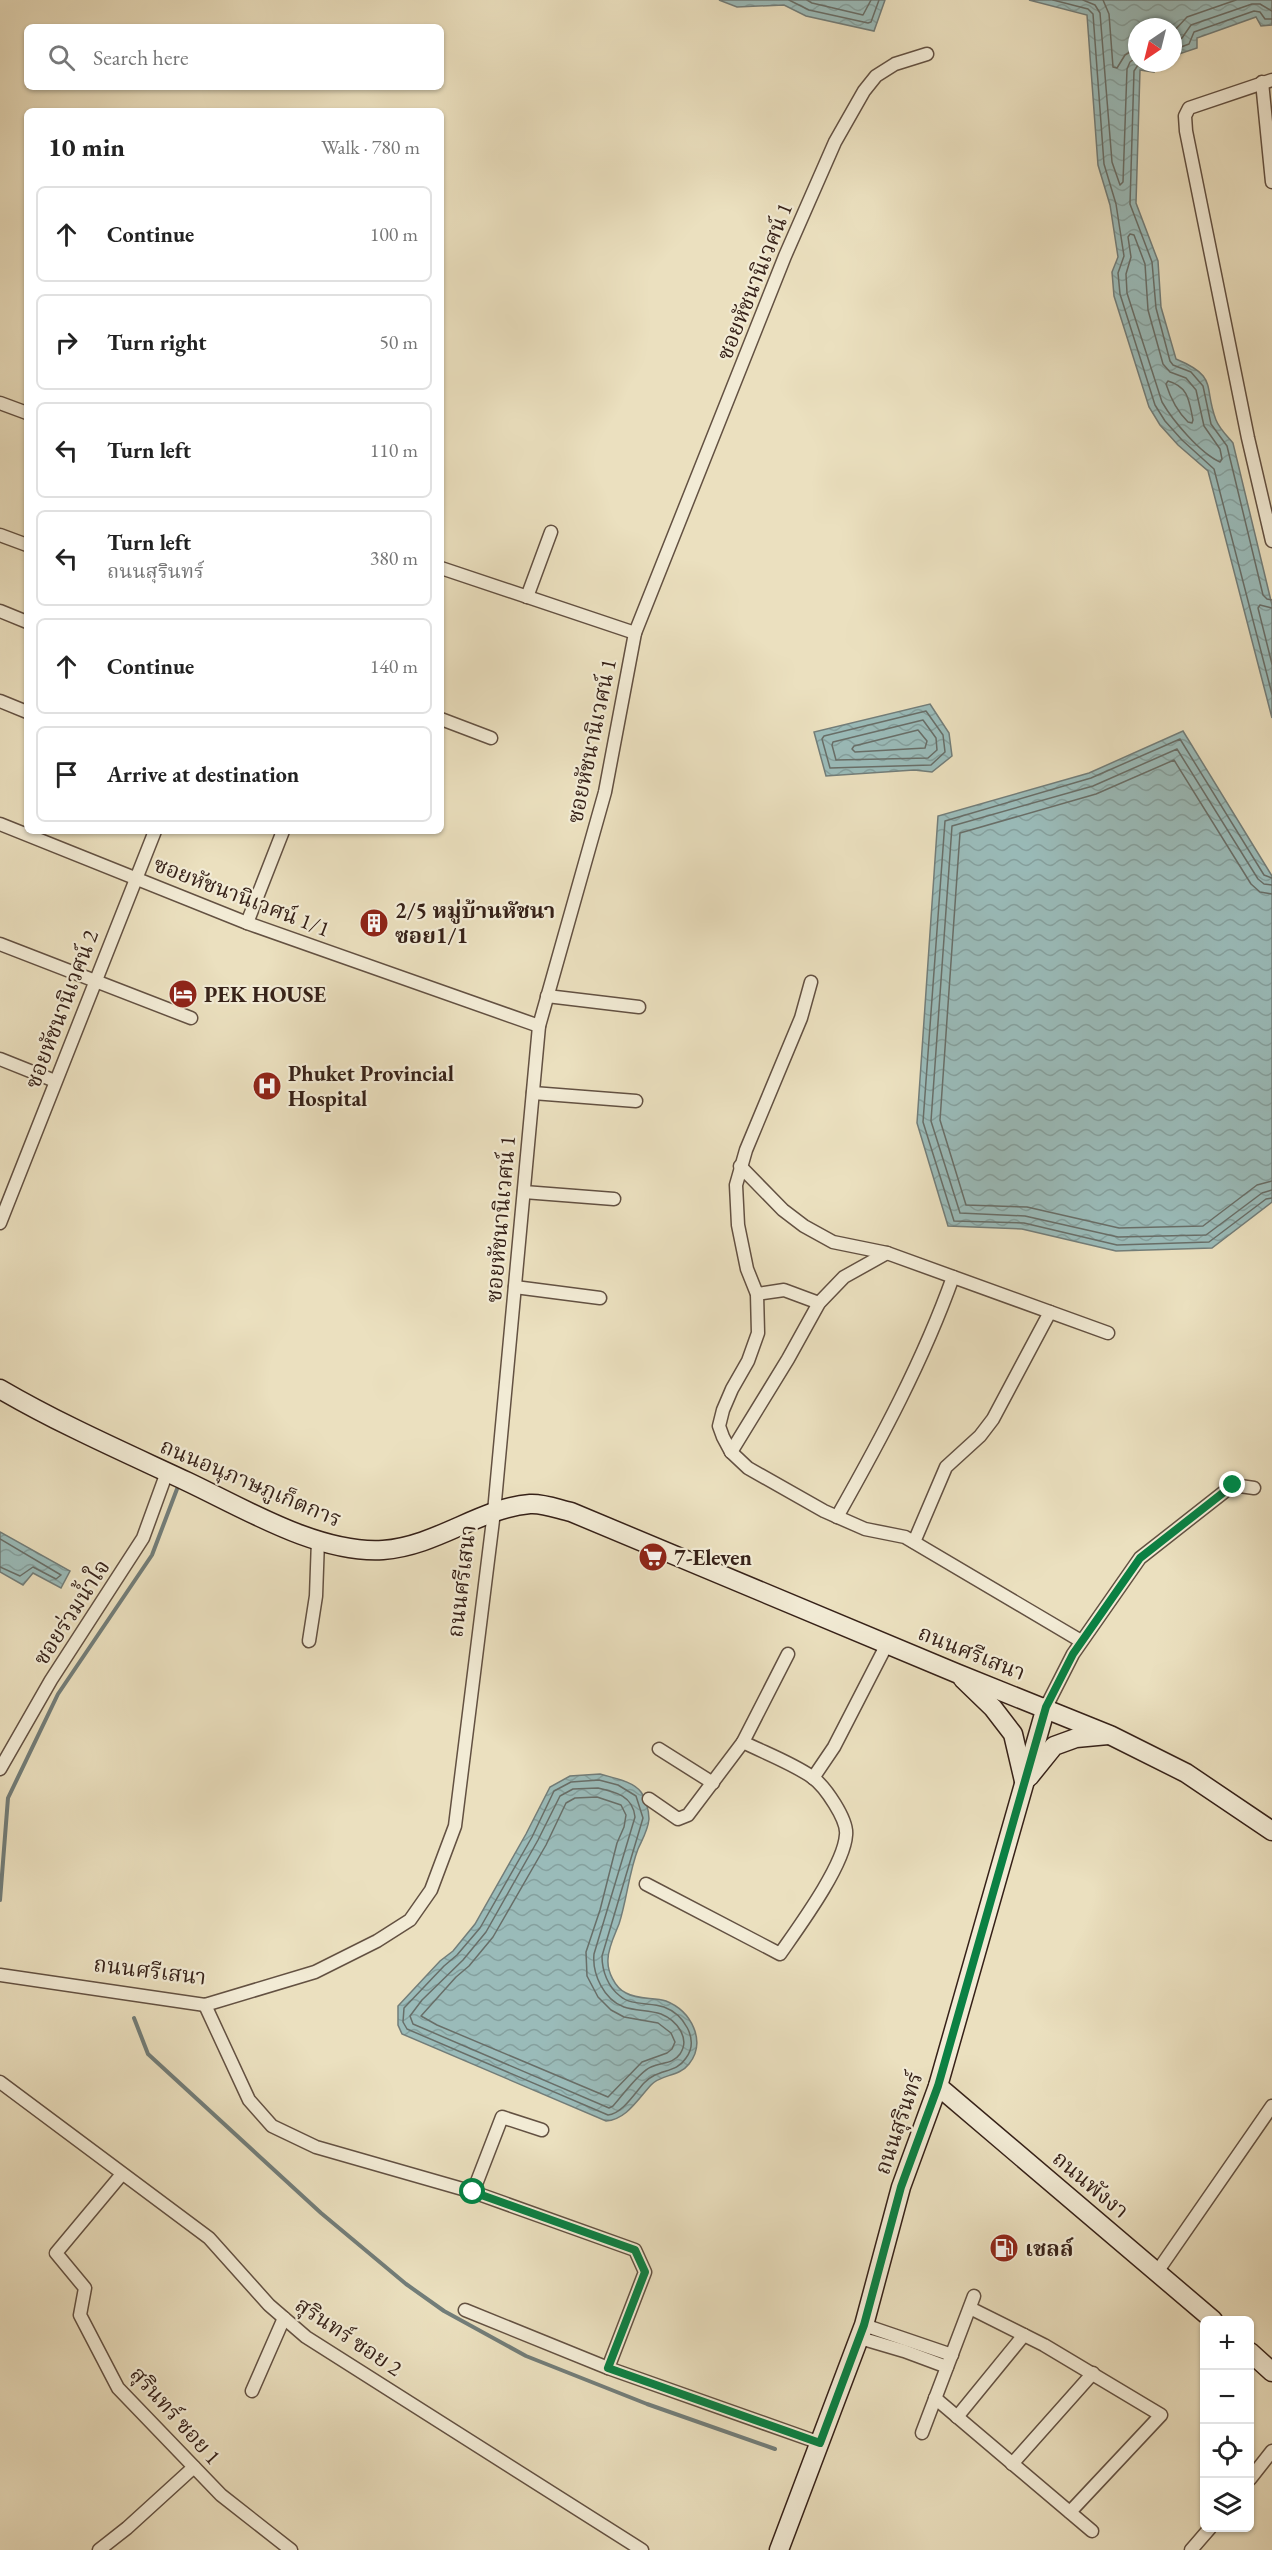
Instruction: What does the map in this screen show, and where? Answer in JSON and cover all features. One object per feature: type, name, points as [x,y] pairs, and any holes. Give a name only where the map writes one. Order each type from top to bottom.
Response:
[{"type":"street","name":"ซอยหัชนานิเวศน์ 1","points":[[494,1512],[539,1026],[605,792],[635,633],[785,255],[835,142],[864,91],[876,76],[895,64],[927,54]]},
{"type":"street","points":[[1272,182],[1267,81],[1189,108],[1185,116],[1186,131],[1207,244],[1272,542]]},
{"type":"street","points":[[0,403],[24,412]]},
{"type":"street","points":[[527,597],[551,532]]},
{"type":"street","points":[[0,535],[24,544]]},
{"type":"street","points":[[444,569],[635,633]]},
{"type":"street","points":[[0,611],[24,621]]},
{"type":"street","points":[[0,701],[24,711]]},
{"type":"street","points":[[444,720],[491,738]]},
{"type":"street","name":"ซอยหัชนานิเวศน์ 1/1","points":[[0,824],[24,831]]},
{"type":"street","name":"ซอยหัชนานิเวศน์ 1/1","points":[[34,834],[248,923],[539,1026]]},
{"type":"street","name":"ซอยหัชนานิเวศน์ 2","points":[[0,1223],[93,982],[154,834]]},
{"type":"street","points":[[248,923],[282,834]]},
{"type":"street","points":[[0,944],[93,982],[191,1018]]},
{"type":"street","points":[[811,982],[787,1056],[740,1166],[736,1185],[738,1225],[747,1269],[757,1294],[758,1333],[748,1362],[723,1410],[719,1426],[731,1452],[748,1468],[837,1517],[865,1529],[905,1537],[1081,1641]]},
{"type":"street","points":[[547,996],[639,1007]]},
{"type":"street","points":[[0,1059],[55,1081]]},
{"type":"street","points":[[533,1093],[636,1101]]},
{"type":"street","points":[[740,1166],[783,1210],[804,1226],[833,1242],[887,1253],[1108,1333]]},
{"type":"street","points":[[524,1191],[614,1199]]},
{"type":"street","points":[[731,1452],[819,1303],[844,1278],[887,1253]]},
{"type":"street","points":[[837,1517],[906,1389],[939,1316],[953,1277]]},
{"type":"street","points":[[515,1287],[600,1298]]},
{"type":"street","points":[[757,1294],[784,1290],[819,1303]]},
{"type":"street","points":[[914,1542],[946,1467],[980,1436],[993,1419],[1050,1312]]},
{"type":"street","name":"ถนนอนุภาษภูเก็ตการ","points":[[0,1389],[44,1415],[290,1530],[337,1546],[383,1550],[435,1539],[494,1512]]},
{"type":"street","name":"ซอยร่วมน้ำใจ","points":[[0,1769],[51,1680],[143,1538],[166,1472]]},
{"type":"street","points":[[1046,1707],[1081,1641],[1140,1558],[1233,1485],[1254,1488]]},
{"type":"street","name":"ถนนศรีเสนา","points":[[0,1975],[205,2005],[315,1972],[378,1941],[410,1920],[431,1890],[454,1826],[494,1512],[532,1504],[571,1512],[1110,1735],[1186,1773],[1272,1831]]},
{"type":"street","points":[[309,1641],[316,1596],[318,1540]]},
{"type":"street","points":[[813,1778],[834,1747],[887,1644]]},
{"type":"street","points":[[649,1799],[678,1819],[688,1815],[742,1742],[788,1654]]},
{"type":"street","points":[[956,1673],[993,1708],[1013,1734],[1024,1782]]},
{"type":"street","name":"ถนนสุรินทร์","points":[[779,2550],[862,2332],[901,2187],[938,2086],[1046,1707]]},
{"type":"street","points":[[1024,1782],[1054,1746],[1076,1738],[1110,1735]]},
{"type":"street","points":[[646,1884],[780,1954],[812,1908],[842,1852],[847,1833],[840,1810],[813,1778],[742,1742]]},
{"type":"street","points":[[659,1749],[713,1784]]},
{"type":"street","points":[[205,2005],[249,2100],[272,2126],[316,2147],[473,2192],[635,2250],[645,2272],[608,2368]]},
{"type":"street","name":"สุรินทร์ ซอย 2","points":[[0,2082],[208,2238],[269,2305],[306,2337],[642,2550]]},
{"type":"street","name":"ถนนพังงา","points":[[938,2086],[1208,2316]]},
{"type":"street","points":[[1157,2272],[1272,2106]]},
{"type":"street","points":[[473,2192],[502,2117],[542,2130]]},
{"type":"street","name":"สุรินทร์ ซอย 1","points":[[122,2174],[56,2253],[85,2288],[80,2315],[118,2388],[221,2495],[291,2550]]},
{"type":"street","points":[[922,2433],[974,2296]]},
{"type":"street","points":[[970,2308],[1093,2373],[1161,2415],[1070,2512]]},
{"type":"street","points":[[465,2310],[608,2368],[820,2443]]},
{"type":"street","points":[[252,2391],[284,2318]]},
{"type":"street","points":[[862,2332],[952,2355]]},
{"type":"street","points":[[862,2332],[947,2367]]},
{"type":"street","points":[[957,2417],[1024,2335]]},
{"type":"street","points":[[1254,2354],[1269,2363]]},
{"type":"street","points":[[1012,2464],[1093,2373]]},
{"type":"street","points":[[935,2398],[1092,2531]]},
{"type":"street","points":[[1251,2478],[1272,2451]]},
{"type":"street","points":[[99,2550],[128,2528],[194,2467]]},
{"type":"street","points":[[1191,2550],[1207,2532]]},
{"type":"water","points":[[719,0],[885,0],[874,31],[806,16],[784,5],[737,7]]},
{"type":"water","points":[[1029,0],[1272,0],[1272,25],[1261,26],[1256,17],[1197,38],[1197,48],[1182,53],[1182,18],[1128,18],[1128,72],[1140,72],[1136,203],[1158,261],[1161,307],[1176,359],[1190,365],[1204,377],[1216,420],[1233,443],[1272,605],[1272,718],[1208,471],[1178,445],[1160,425],[1149,407],[1114,296],[1112,272],[1118,257],[1110,205],[1098,165],[1087,15]]},
{"type":"water","points":[[930,704],[949,733],[952,756],[932,772],[914,770],[826,776],[814,732]]},
{"type":"water","points":[[1183,731],[1272,876],[1272,1202],[1212,1248],[1116,1251],[1022,1229],[948,1226],[917,1123],[938,816],[1089,773]]},
{"type":"water","points":[[0,1532],[70,1571],[61,1588],[33,1573],[23,1585],[0,1572]]},
{"type":"water","points":[[600,1774],[622,1780],[637,1788],[647,1805],[649,1816],[632,1867],[619,1924],[609,1950],[610,1974],[622,1991],[636,1997],[666,2001],[683,2012],[694,2028],[697,2046],[685,2068],[655,2081],[626,2113],[606,2121],[402,2034],[398,2025],[398,2006],[440,1961],[453,1951],[475,1924],[550,1787],[570,1776]]},
{"type":"waterway","points":[[0,1900],[8,1798],[58,1694],[152,1555],[177,1489]]},
{"type":"waterway","points":[[134,2018],[148,2054],[321,2213],[406,2284],[444,2311],[526,2356],[647,2404],[775,2449]]},
{"type":"place","name":"2/5 หมู่บ้านหัชนา ซอย1/1","points":[[374,923]]},
{"type":"place","name":"PEK HOUSE","points":[[183,994]]},
{"type":"place","name":"Phuket Provincial Hospital","points":[[267,1086]]},
{"type":"place","name":"7-Eleven","points":[[653,1557]]},
{"type":"place","name":"เชลล์","points":[[1004,2248]]},
{"type":"route","points":[[473,2192],[635,2250],[645,2272],[608,2368],[820,2443],[864,2325],[901,2187],[938,2086],[1046,1707],[1073,1654],[1140,1558],[1212,1499],[1233,1485]]}]
